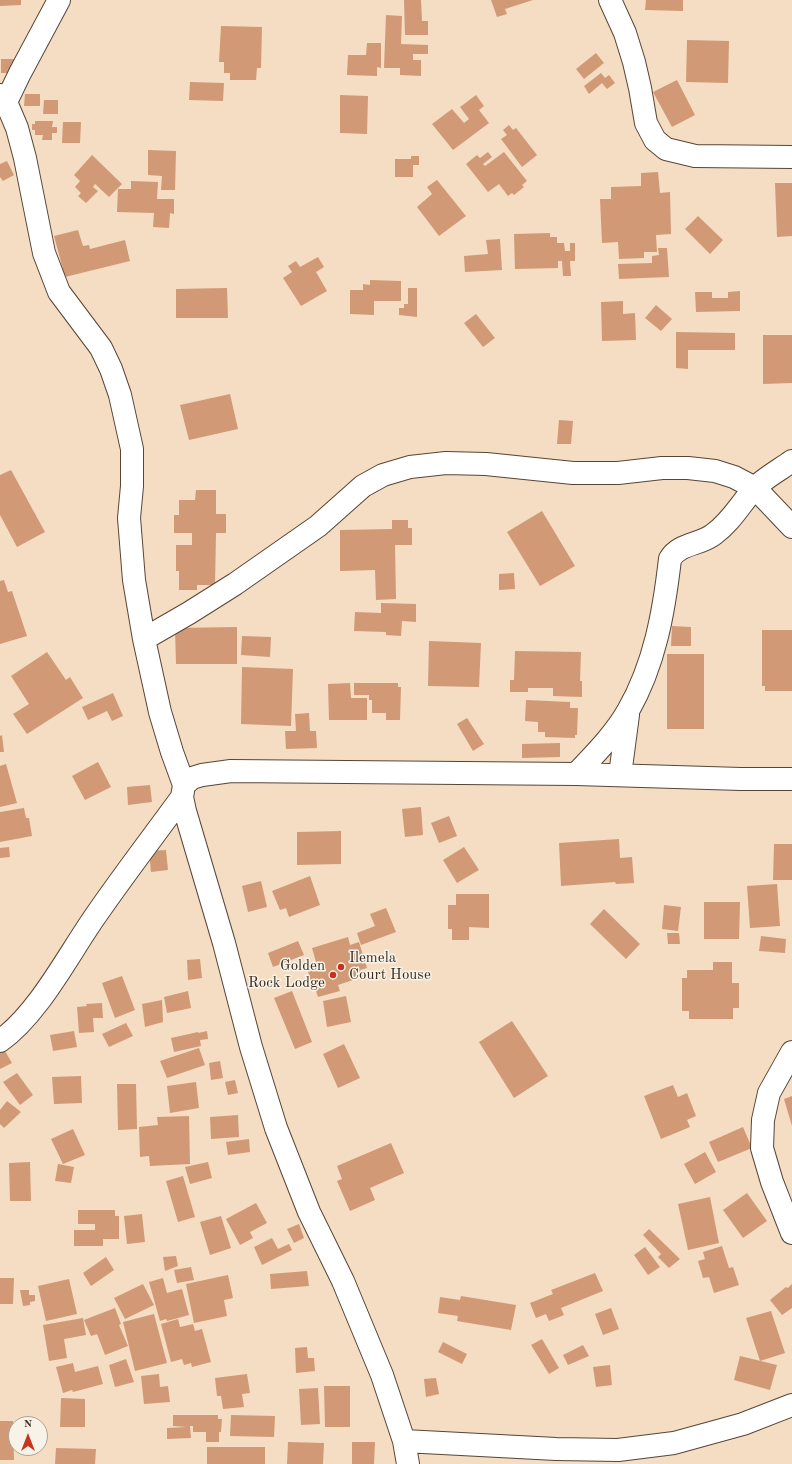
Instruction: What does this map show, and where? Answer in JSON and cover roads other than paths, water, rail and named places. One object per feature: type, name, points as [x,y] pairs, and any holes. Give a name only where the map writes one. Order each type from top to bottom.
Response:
[{"type":"street","points":[[59,0],[20,73],[3,98],[17,128],[25,158],[44,253],[59,292],[101,348],[111,369],[120,395],[132,449],[130,518],[134,580],[144,639],[160,712],[183,791],[185,811],[224,943],[251,1047],[276,1128],[309,1212],[343,1281],[382,1375],[404,1441],[408,1464]]},
{"type":"street","points":[[610,0],[625,33],[634,62],[646,123],[655,140],[666,149],[695,156],[792,157]]},
{"type":"street","points":[[576,774],[604,744],[628,711],[643,679],[655,645],[661,620],[670,559],[673,554],[679,549],[705,540],[714,535],[735,515],[755,488],[792,461]]},
{"type":"street","points":[[144,639],[189,613],[234,584],[318,526],[363,486],[383,475],[410,467],[446,463],[486,464],[573,473],[618,472],[662,468],[688,468],[715,471],[734,477],[755,488],[792,528]]},
{"type":"street","points":[[620,775],[628,711]]},
{"type":"street","points":[[0,1041],[11,1033],[36,1006],[95,917],[192,778],[202,774],[231,771],[576,774],[792,779]]},
{"type":"street","points":[[792,1052],[769,1093],[763,1120],[762,1148],[772,1182],[792,1233]]},
{"type":"street","points":[[404,1441],[556,1449],[618,1450],[674,1443],[743,1424],[792,1405]]},
{"type":"place","name":"Ilemela Court House","points":[[341,967]]},
{"type":"place","name":"Golden Rock Lodge","points":[[333,975]]}]
